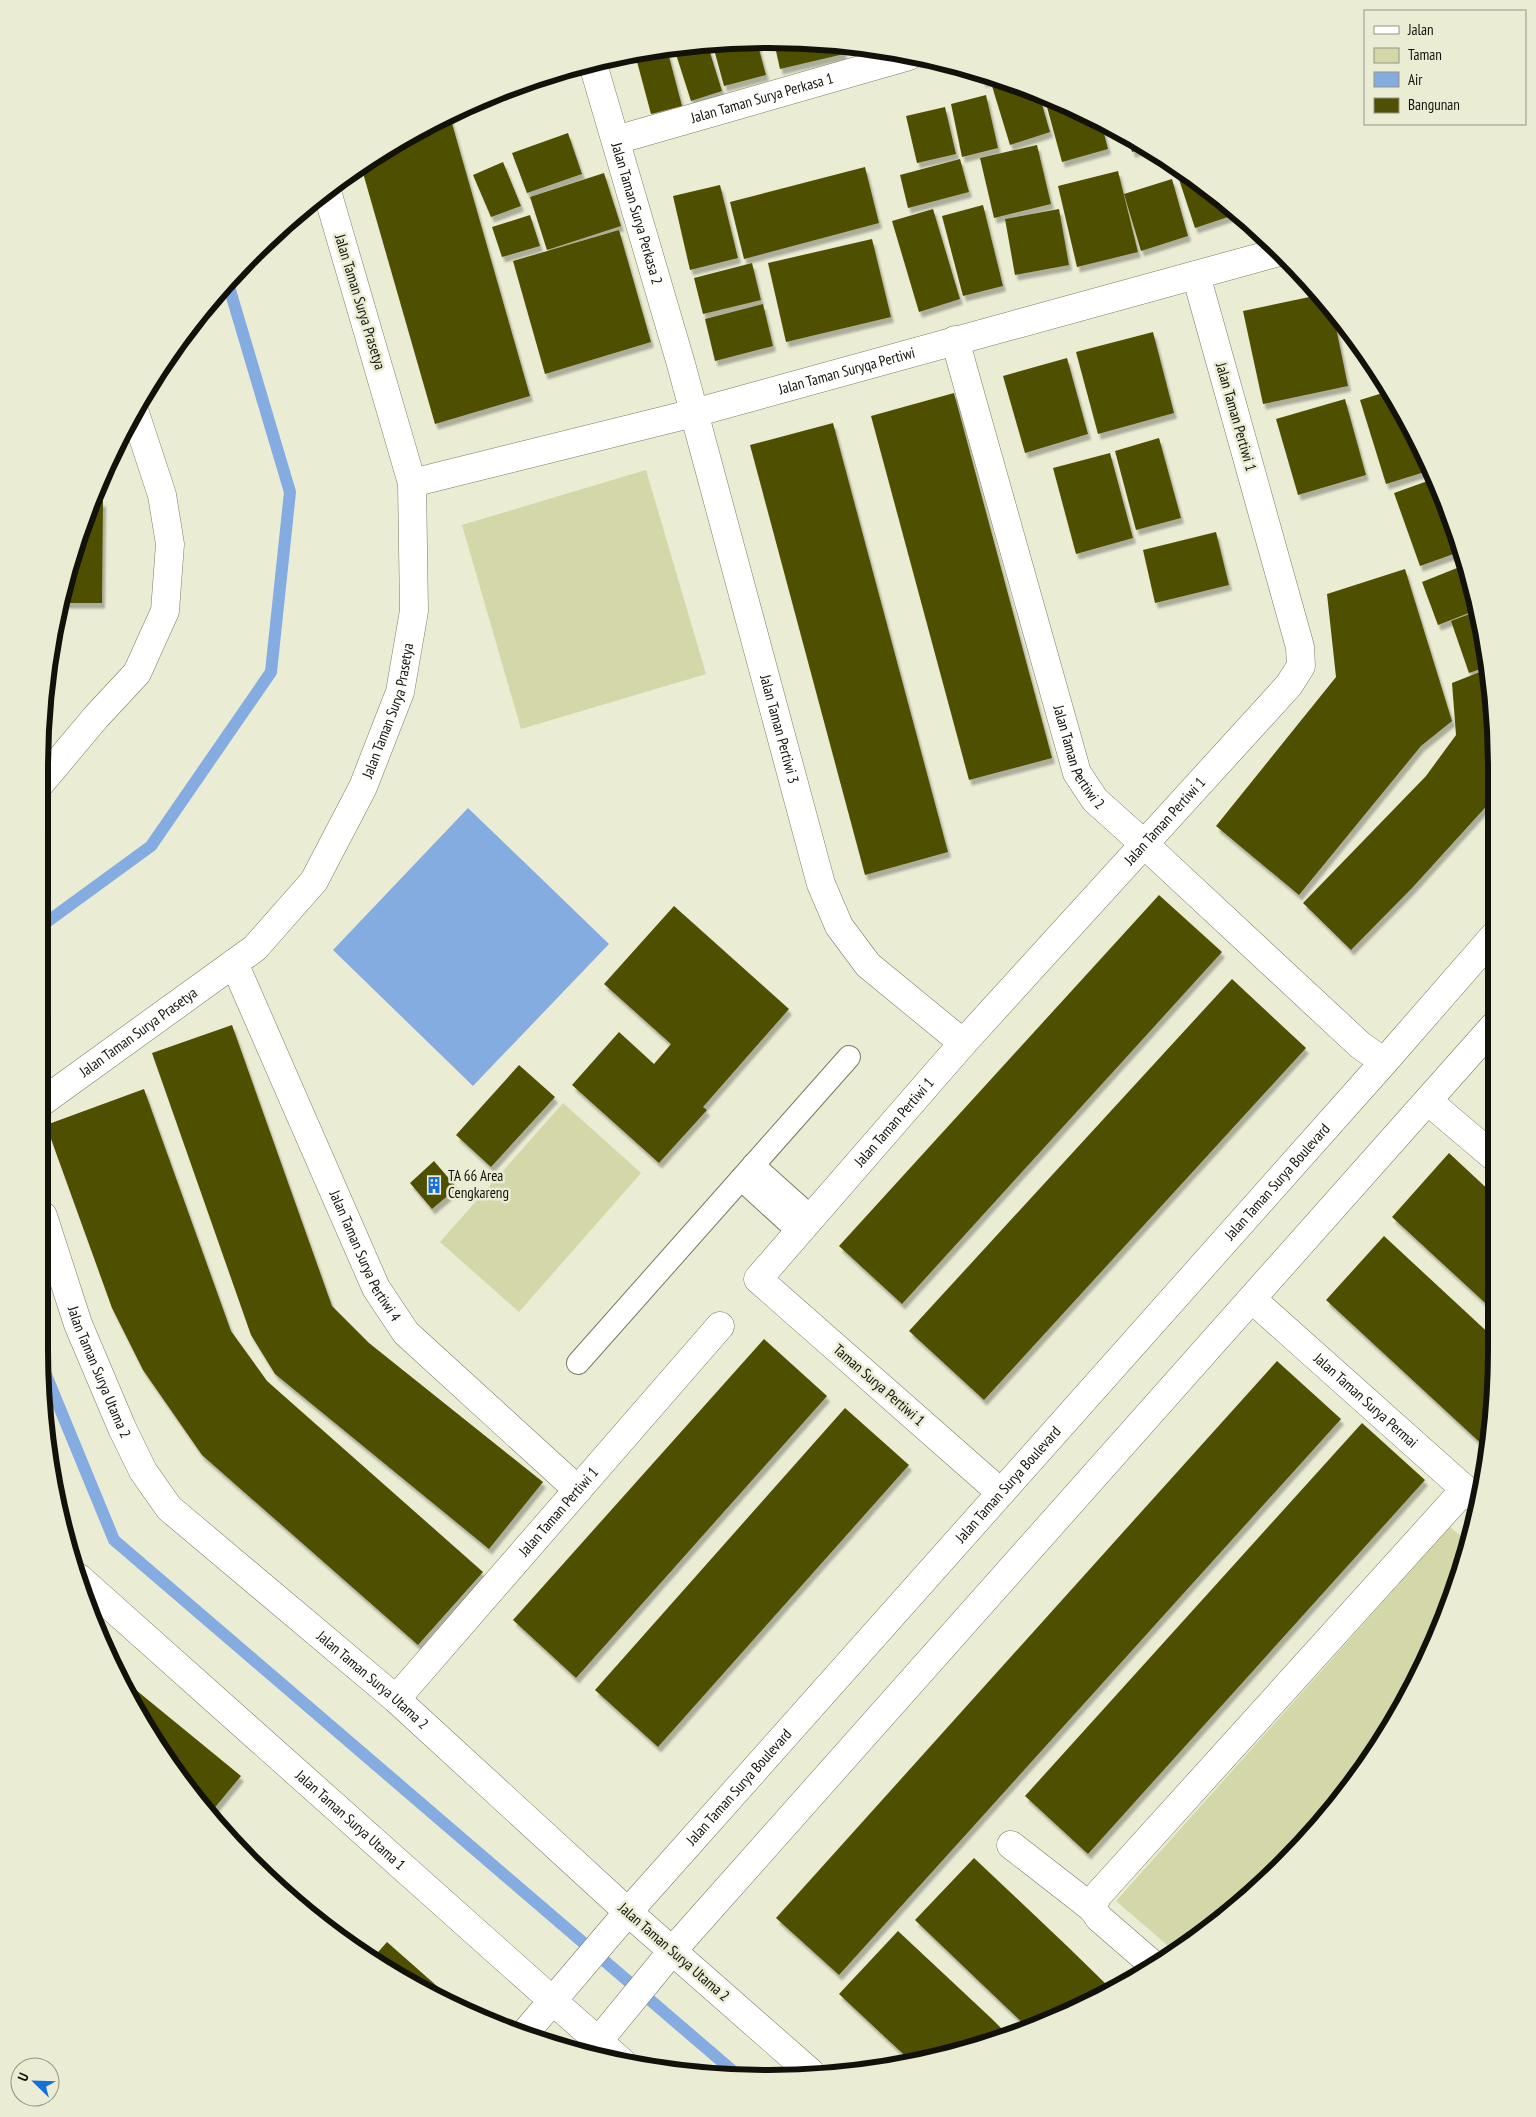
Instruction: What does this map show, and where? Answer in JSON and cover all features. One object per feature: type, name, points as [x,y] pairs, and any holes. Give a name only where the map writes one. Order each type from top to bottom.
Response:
[{"type":"street","name":"Jalan Taman Surya Perkasa 1","points":[[616,140],[898,59]]},
{"type":"street","name":"Jalan Taman Surya Perkasa 2","points":[[594,69],[681,364]]},
{"type":"street","name":"Jalan Taman Surya Prasetya","points":[[48,1098],[254,948],[314,881],[363,787],[400,692],[414,611],[412,483],[328,196]]},
{"type":"street","name":"Jalan Taman Suryqa Pertiwi","points":[[412,483],[694,413],[1272,254]]},
{"type":"street","name":"Jalan Taman Pertiwi 1","points":[[758,1279],[963,1043],[1289,685],[1301,666],[1300,647],[1196,275]]},
{"type":"street","name":"Jalan Taman Pertiwi 2","points":[[955,340],[1076,773],[1094,800],[1144,844],[1360,1045],[1384,1062]]},
{"type":"street","name":"Jalan Taman Pertiwi 3","points":[[681,364],[821,884],[839,926],[868,964],[963,1043]]},
{"type":"street","points":[[48,774],[96,717],[137,673],[165,611],[170,544],[162,495],[136,424]]},
{"type":"street","name":"Jalan Taman Surya Boulevard","points":[[528,2028],[628,1912],[1488,943]]},
{"type":"street","name":"Jalan Taman Surya Pertiwi 4","points":[[234,963],[381,1295],[406,1333],[578,1490]]},
{"type":"street","points":[[593,2048],[673,1950],[1253,1300],[1488,1033]]},
{"type":"street","points":[[1428,1101],[1488,1152]]},
{"type":"street","name":"Jalan Taman Surya Utama 2","points":[[48,1231],[78,1324],[118,1419],[143,1471],[169,1508],[396,1699],[628,1912],[806,2068]]},
{"type":"street","name":"Taman Surya Pertiwi 1","points":[[758,1279],[1000,1492]]},
{"type":"street","name":"Jalan Taman Surya Permai","points":[[1253,1300],[1472,1495]]},
{"type":"street","name":"Jalan Taman Pertiwi 1","points":[[396,1699],[720,1326]]},
{"type":"street","points":[[1092,1908],[1098,1895],[1472,1495]]},
{"type":"street","name":"Jalan Taman Surya Utama 1","points":[[88,1586],[553,2001],[593,2048]]},
{"type":"street","points":[[1011,1845],[1092,1908],[1099,1918],[1148,1960]]},
{"type":"lane","points":[[578,1364],[849,1057]]},
{"type":"lane","points":[[747,1172],[805,1225]]},
{"type":"green space","points":[[646,470],[706,674],[521,729],[462,525]]},
{"type":"green space","points":[[563,1103],[641,1173],[519,1312],[440,1242]]},
{"type":"green space","points":[[1450,1527],[1463,1538],[1434,1625],[1414,1668],[1392,1709],[1367,1749],[1340,1788],[1310,1824],[1243,1891],[1207,1921],[1169,1947],[1116,1901]]},
{"type":"water","points":[[468,808],[609,944],[473,1086],[333,950]]},
{"type":"building","points":[[759,48],[766,75],[724,86],[714,50]]},
{"type":"building","points":[[775,48],[815,49],[843,52],[844,54],[780,69]]},
{"type":"building","points":[[709,50],[722,91],[691,101],[676,54]]},
{"type":"building","points":[[669,55],[682,106],[651,114],[636,60]]},
{"type":"building","points":[[996,85],[1041,101],[1050,132],[1010,145],[992,86]]},
{"type":"building","points":[[986,95],[998,148],[962,157],[951,104]]},
{"type":"building","points":[[1046,103],[1103,131],[1108,149],[1062,162]]},
{"type":"building","points":[[945,107],[956,154],[917,163],[906,116]]},
{"type":"building","points":[[451,121],[530,396],[435,424],[363,173],[408,144]]},
{"type":"building","points":[[568,133],[582,174],[527,193],[512,153]]},
{"type":"building","points":[[1037,145],[1051,204],[994,218],[980,158]]},
{"type":"building","points":[[1131,146],[1138,150],[1132,152]]},
{"type":"building","points":[[960,159],[969,192],[908,208],[900,175]]},
{"type":"building","points":[[503,162],[521,206],[491,217],[473,175]]},
{"type":"building","points":[[865,167],[879,223],[744,259],[730,202]]},
{"type":"building","points":[[1118,171],[1138,252],[1077,267],[1058,186]]},
{"type":"building","points":[[604,173],[621,226],[547,250],[530,197]]},
{"type":"building","points":[[1178,176],[1231,216],[1195,228]]},
{"type":"building","points":[[1172,179],[1188,236],[1141,251],[1124,194]]},
{"type":"building","points":[[720,185],[738,258],[690,270],[673,196]]},
{"type":"building","points":[[983,205],[1003,286],[963,296],[942,216]]},
{"type":"building","points":[[933,209],[960,299],[919,312],[892,221]]},
{"type":"building","points":[[1059,209],[1069,265],[1015,275],[1005,219]]},
{"type":"building","points":[[530,215],[540,246],[502,257],[492,227]]},
{"type":"building","points":[[619,230],[651,342],[545,374],[513,261]]},
{"type":"building","points":[[872,239],[891,317],[786,342],[768,263]]},
{"type":"building","points":[[752,263],[761,300],[703,314],[694,278]]},
{"type":"building","points":[[1313,296],[1335,323],[1348,386],[1263,404],[1243,311]]},
{"type":"building","points":[[763,304],[773,346],[715,361],[705,319]]},
{"type":"building","points":[[1153,332],[1174,413],[1098,434],[1076,352]]},
{"type":"building","points":[[1067,358],[1088,434],[1025,453],[1003,376]]},
{"type":"building","points":[[954,393],[1052,758],[969,780],[871,416]]},
{"type":"building","points":[[1383,393],[1425,472],[1386,484],[1360,400]]},
{"type":"building","points":[[1345,399],[1366,475],[1298,495],[1276,419]]},
{"type":"building","points":[[833,423],[948,852],[865,875],[750,445]]},
{"type":"building","points":[[1159,438],[1181,518],[1136,530],[1115,451]]},
{"type":"building","points":[[1110,453],[1133,538],[1076,554],[1053,468]]},
{"type":"building","points":[[1429,481],[1455,553],[1420,566],[1394,493]]},
{"type":"building","points":[[99,501],[103,501],[102,603],[67,603],[86,536]]},
{"type":"building","points":[[1216,532],[1229,585],[1155,603],[1143,550]]},
{"type":"building","points":[[1459,567],[1471,612],[1438,625],[1422,582]]},
{"type":"building","points":[[1405,569],[1452,721],[1421,746],[1299,895],[1216,826],[1336,677],[1327,594]]},
{"type":"building","points":[[1472,613],[1481,669],[1469,673],[1451,621]]},
{"type":"building","points":[[1482,671],[1487,721],[1488,804],[1413,887],[1351,950],[1303,903],[1426,776],[1456,735],[1452,683]]},
{"type":"building","points":[[1159,895],[1222,952],[902,1304],[839,1246]]},
{"type":"building","points":[[674,906],[789,1009],[703,1107],[707,1110],[659,1163],[572,1085],[619,1032],[654,1064],[671,1044],[604,984]]},
{"type":"building","points":[[1232,979],[1306,1048],[984,1400],[909,1331]]},
{"type":"building","points":[[232,1025],[332,1306],[369,1343],[543,1482],[489,1549],[275,1374],[251,1335],[152,1053]]},
{"type":"building","points":[[519,1065],[555,1097],[491,1167],[456,1135]]},
{"type":"building","points":[[144,1089],[231,1331],[267,1381],[483,1572],[418,1645],[202,1455],[143,1370],[112,1308],[48,1131],[48,1124]]},
{"type":"building","points":[[1449,1153],[1488,1189],[1488,1306],[1392,1217]]},
{"type":"building","name":"TA 66 Area Cengkareng","points":[[434,1161],[457,1188],[432,1209],[410,1183]]},
{"type":"building","points":[[1384,1236],[1488,1333],[1487,1396],[1482,1444],[1326,1300]]},
{"type":"building","points":[[764,1339],[827,1396],[576,1678],[513,1620]]},
{"type":"building","points":[[1277,1361],[1341,1419],[839,1975],[776,1918]]},
{"type":"building","points":[[845,1408],[909,1465],[658,1747],[595,1690]]},
{"type":"building","points":[[1362,1423],[1425,1480],[1088,1854],[1025,1796]]},
{"type":"building","points":[[132,1687],[241,1776],[214,1809],[196,1788],[169,1749]]},
{"type":"building","points":[[974,1858],[1106,1985],[1044,2015],[1023,2023],[915,1920]]},
{"type":"building","points":[[898,1931],[1003,2030],[954,2045],[906,2056],[839,1994]]},
{"type":"building","points":[[387,1942],[444,1992],[408,1973],[377,1953]]},
{"type":"waterway","points":[[48,921],[151,846],[271,672],[290,492],[230,289]]},
{"type":"waterway","points":[[49,1381],[114,1540],[730,2068]]},
{"type":"place","name":"TA 66 Area Cengkareng","points":[[434,1185]]}]
